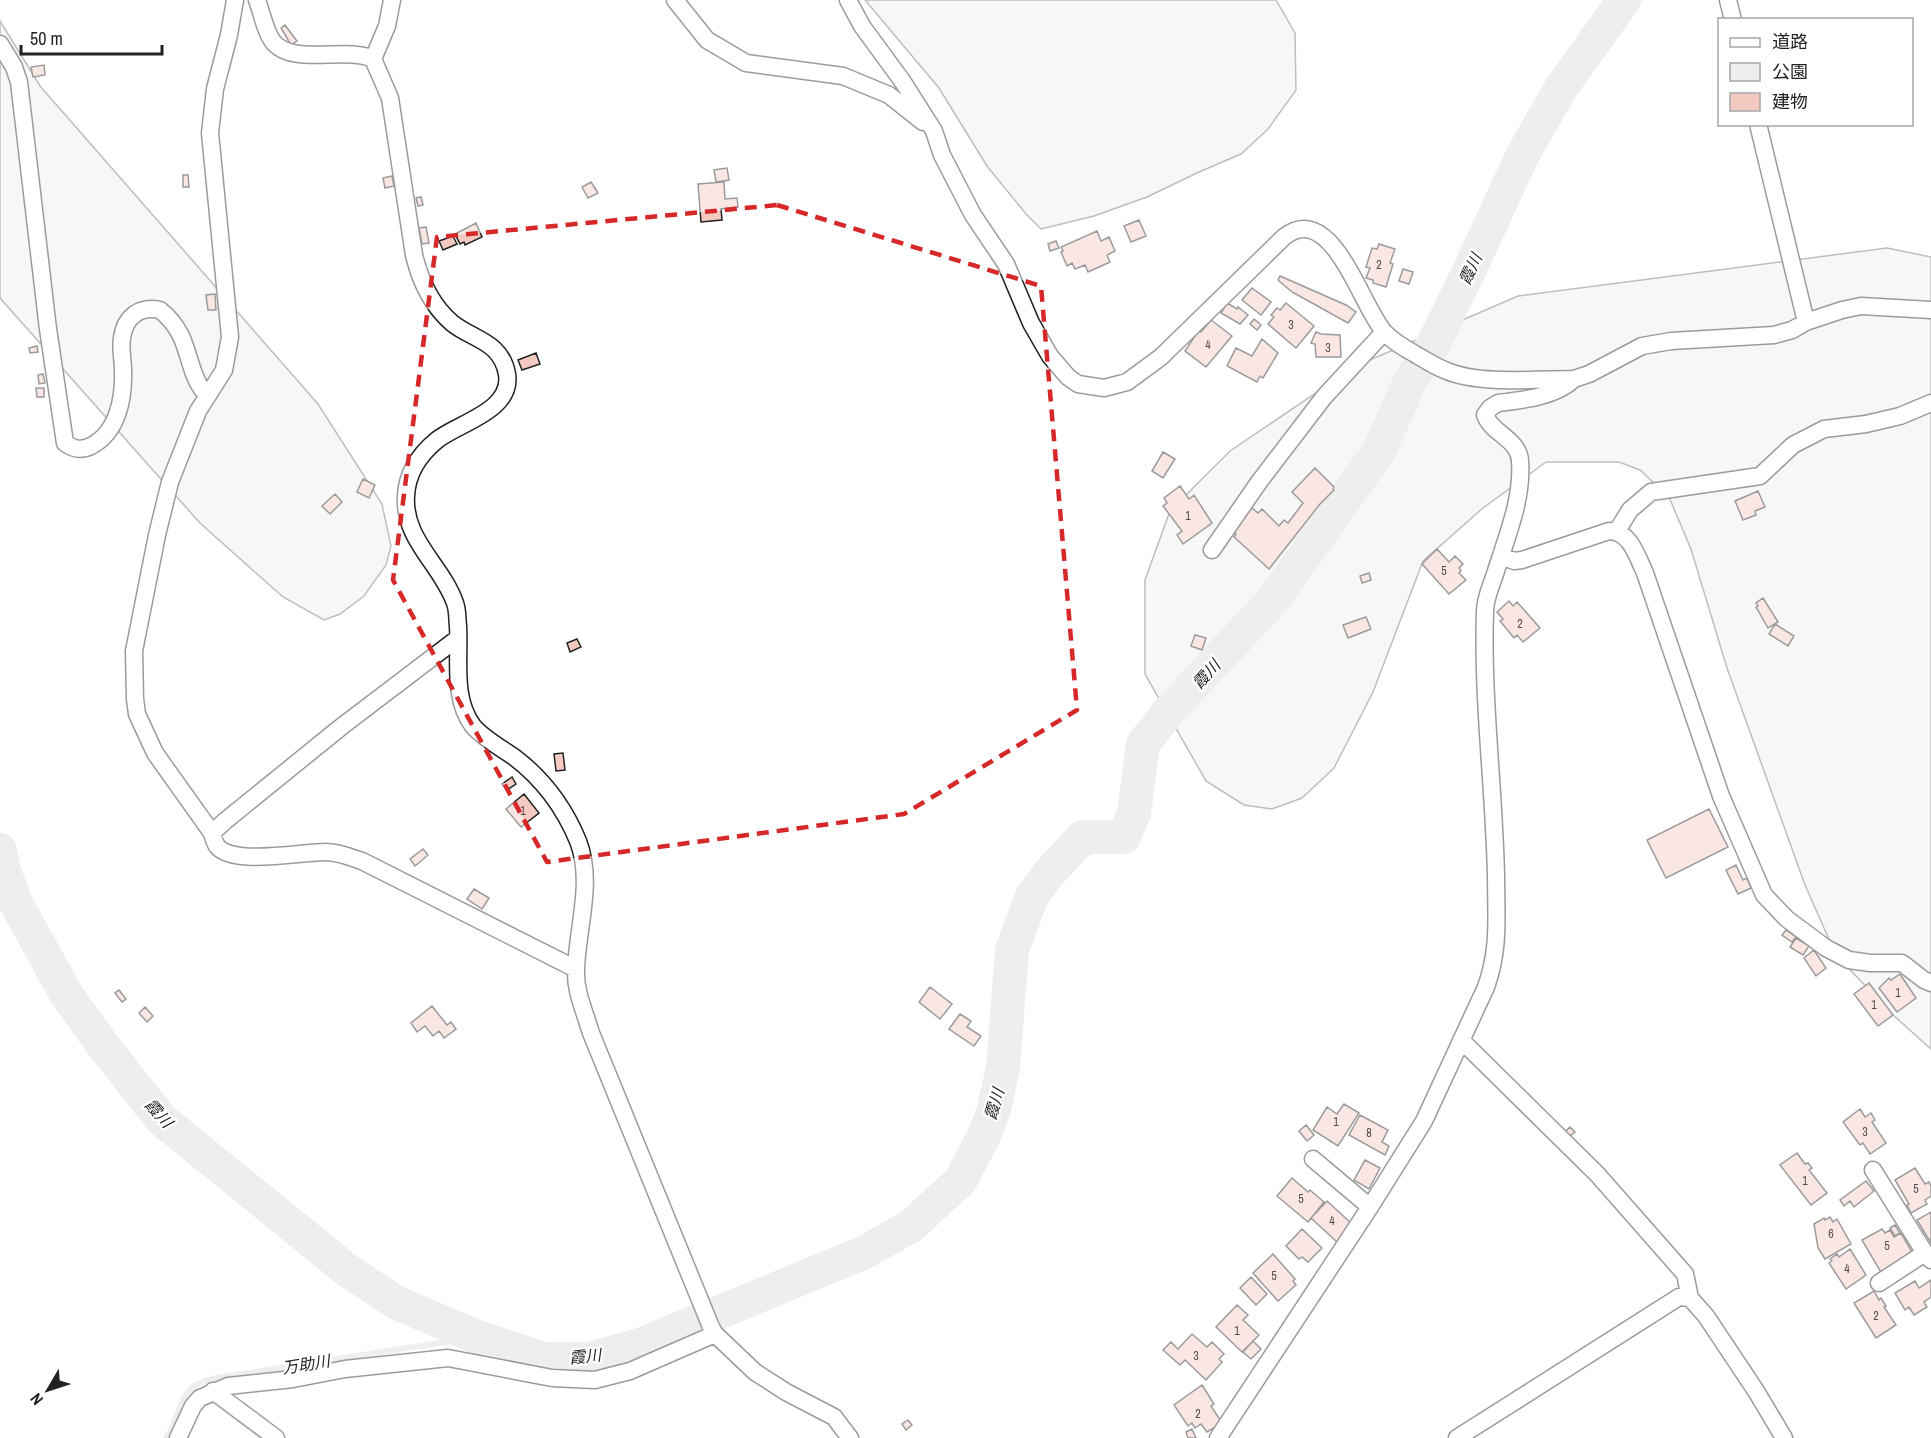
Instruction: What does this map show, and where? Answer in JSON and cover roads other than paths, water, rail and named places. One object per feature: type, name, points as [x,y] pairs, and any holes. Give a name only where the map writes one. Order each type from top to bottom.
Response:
[{"type":"street","points":[[235,0],[229,36],[215,89],[210,133],[230,337],[225,370],[198,411],[170,482],[134,651],[137,714],[155,753],[212,833],[217,846],[227,854],[249,858],[328,852],[362,861],[576,969]]},
{"type":"street","points":[[257,0],[269,34],[275,44],[284,50],[304,54],[363,54],[373,59],[383,76],[390,98],[418,273],[438,309],[452,323],[486,341],[497,351],[505,366],[507,378],[502,396],[495,406],[437,440],[414,466],[406,496],[409,525],[419,545],[451,592],[456,606],[460,696],[466,714],[475,728],[540,778],[550,790],[578,840],[584,870],[583,916],[576,969],[577,988],[591,1033],[713,1331],[754,1372],[834,1417],[850,1438]]},
{"type":"street","points":[[373,59],[387,26],[392,0]]},
{"type":"street","points":[[675,0],[707,40],[747,63],[843,76],[889,96],[934,131]]},
{"type":"street","points":[[848,0],[862,26],[903,82],[934,131],[942,155],[973,215],[1006,264],[1031,323],[1055,363],[1078,384],[1104,388],[1126,382],[1161,357],[1284,237],[1293,230],[1303,228],[1320,233],[1337,251],[1384,332],[1410,351],[1448,372],[1481,378],[1574,379],[1589,374],[1642,346],[1671,341],[1774,335],[1792,330],[1806,322],[1861,306],[1931,310]]},
{"type":"street","points":[[1728,0],[1732,18]]},
{"type":"street","points":[[0,44],[19,82],[48,329],[65,443],[72,448],[85,449],[110,431],[122,397],[123,329],[133,315],[143,309],[160,310],[174,324],[182,337],[200,386],[208,395]]},
{"type":"street","points":[[1758,126],[1806,322]]},
{"type":"street","points":[[1212,550],[1259,482],[1324,396],[1384,332]]},
{"type":"street","points":[[1218,1438],[1424,1121],[1493,967],[1497,946],[1495,839],[1487,700],[1485,608],[1512,525],[1520,485],[1520,460],[1516,448],[1492,427],[1485,415],[1498,403],[1556,392],[1574,379]]},
{"type":"street","points":[[1617,531],[1630,510],[1651,492],[1760,476],[1793,446],[1824,429],[1866,424],[1900,416],[1931,403]]},
{"type":"street","points":[[1501,556],[1514,561],[1522,560],[1609,531],[1623,534],[1633,547],[1645,573],[1721,796],[1764,895],[1787,919],[1826,948],[1841,956],[1849,960],[1870,963],[1902,963],[1931,983]]},
{"type":"street","points":[[212,833],[340,727],[458,638]]},
{"type":"street","points":[[1461,1040],[1612,1190],[1685,1274],[1690,1298],[1706,1316],[1756,1390],[1784,1438]]},
{"type":"street","points":[[1312,1159],[1370,1207]]},
{"type":"street","points":[[1873,1170],[1928,1257],[1879,1283]]},
{"type":"street","points":[[1457,1438],[1679,1297],[1690,1298]]},
{"type":"street","points":[[178,1438],[193,1406],[200,1398],[213,1391],[245,1384],[448,1358],[552,1378],[595,1380],[630,1371],[713,1331]]},
{"type":"street","points":[[213,1391],[276,1438]]},
{"type":"waterway","name":"霞川","points":[[0,850],[4,871],[16,903],[66,994],[161,1119],[347,1270],[397,1303],[477,1337],[544,1359],[589,1359],[640,1345],[863,1253],[911,1226],[960,1181],[984,1136],[994,1109],[1003,1068],[1012,950],[1032,896],[1050,872],[1083,837],[1124,837],[1134,813],[1143,744],[1169,711],[1273,600],[1379,451],[1409,383],[1434,343],[1523,154],[1561,88],[1624,0]]},
{"type":"waterway","name":"万助川","points":[[166,1438],[184,1398],[195,1385],[204,1381],[477,1337]]}]
